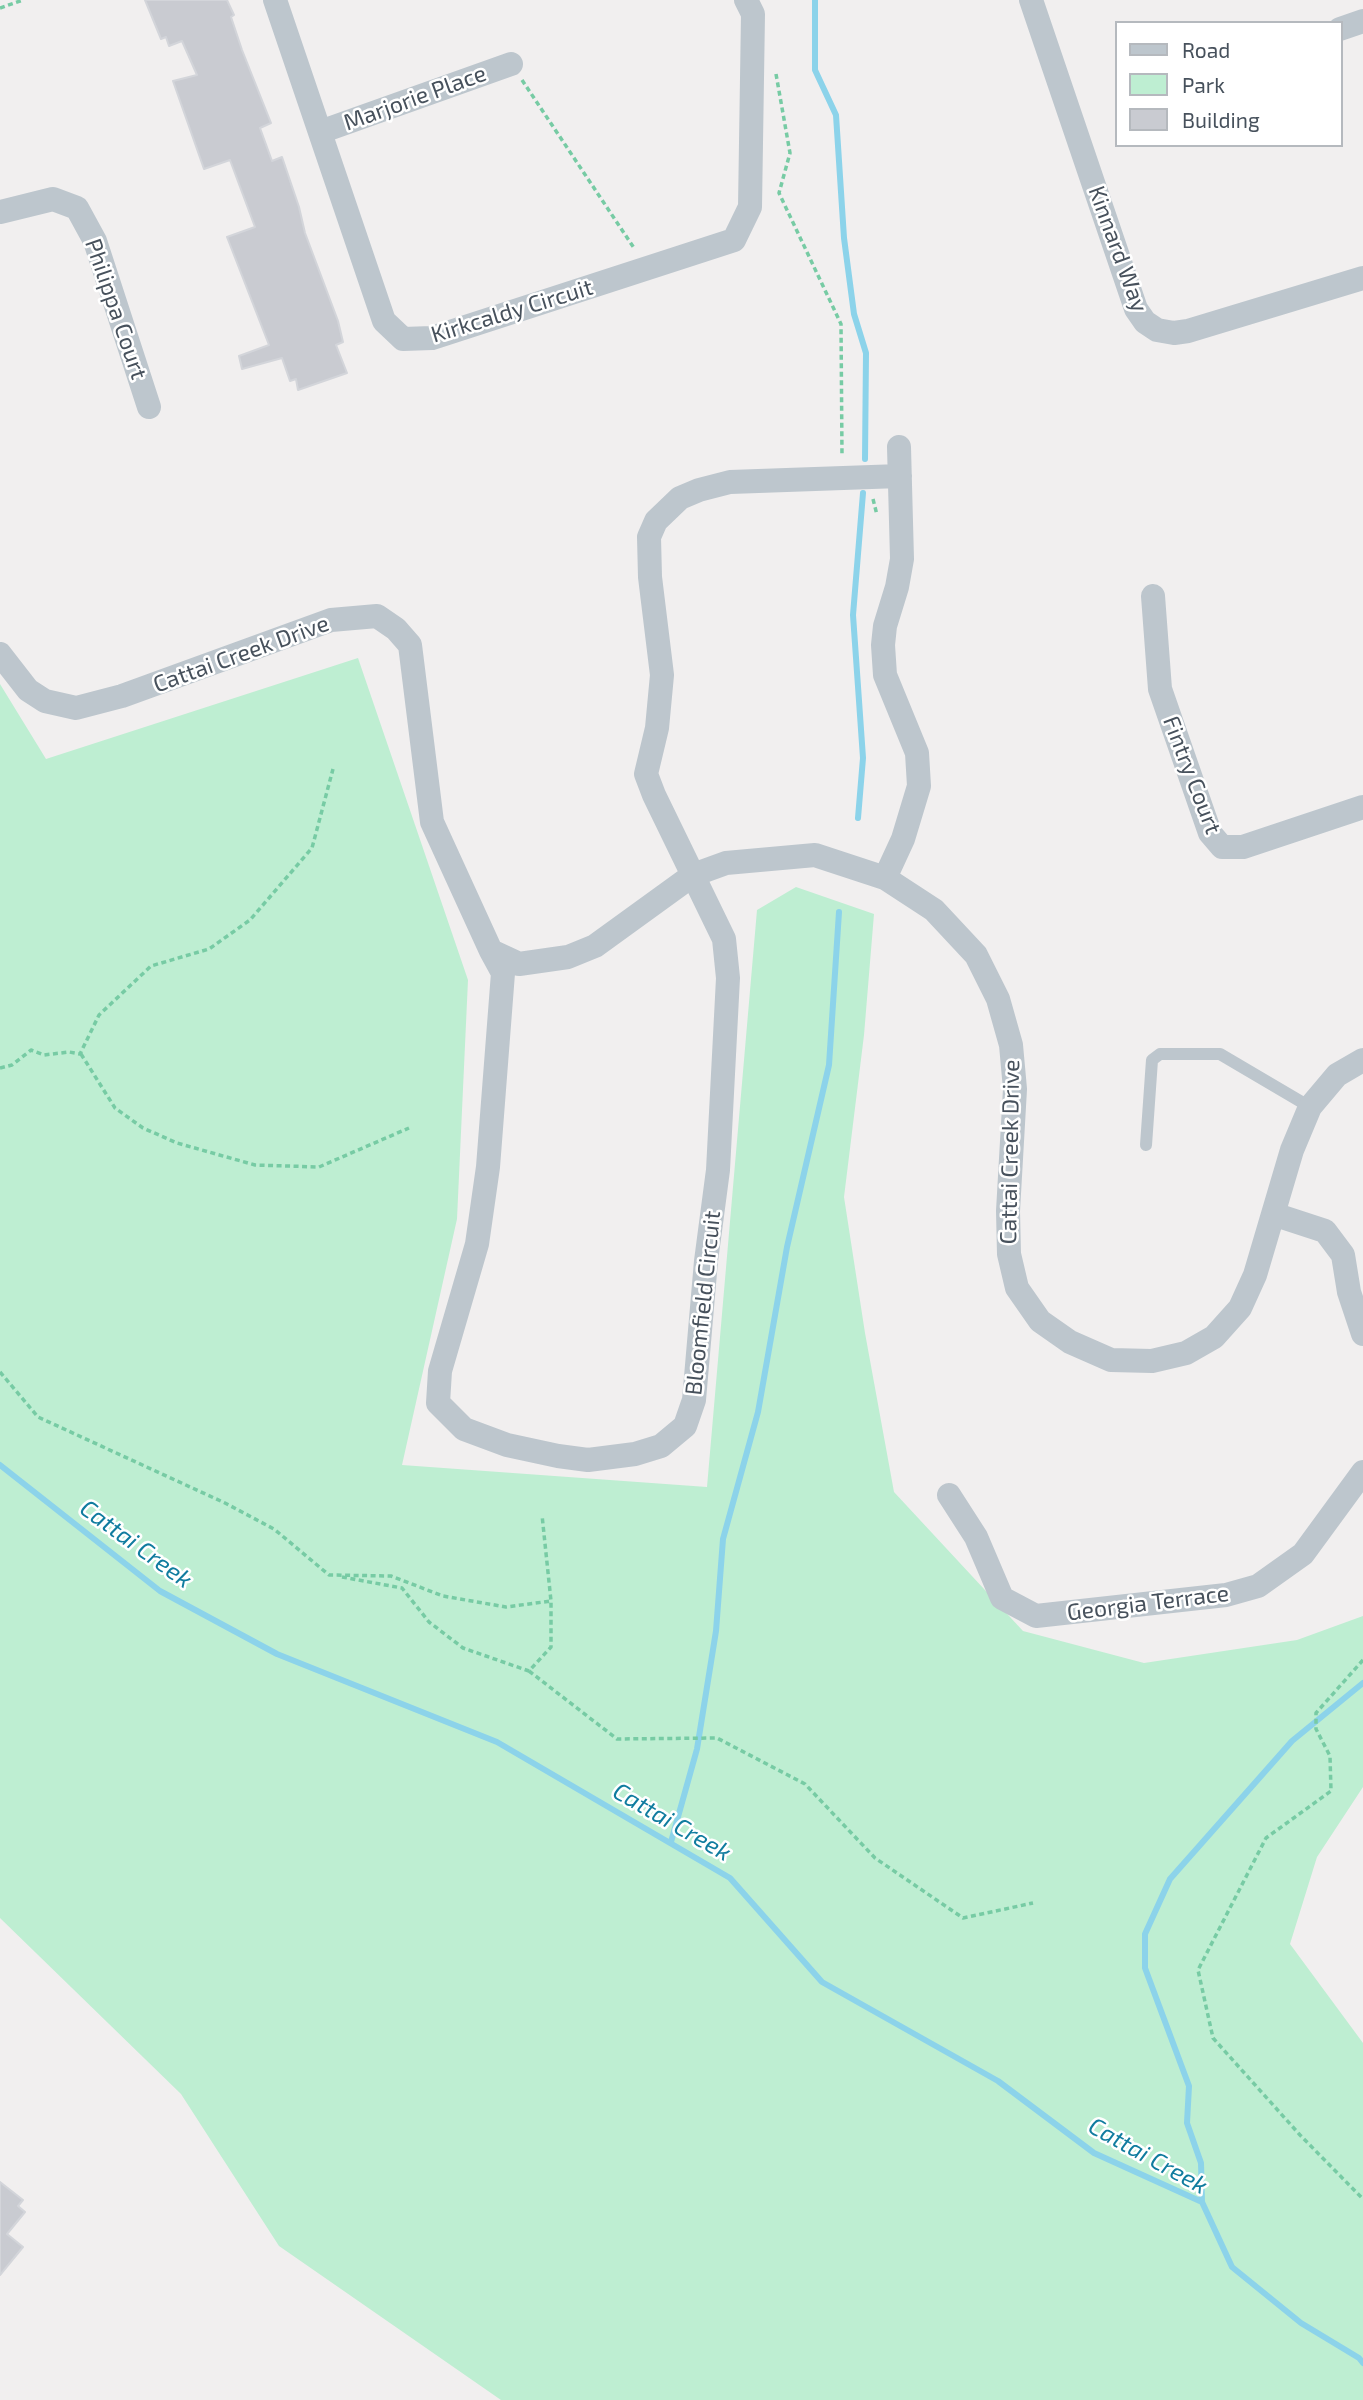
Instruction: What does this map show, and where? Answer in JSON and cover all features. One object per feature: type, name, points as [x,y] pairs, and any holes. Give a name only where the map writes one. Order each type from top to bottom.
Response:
[{"type":"street","name":"Kirkcaldy Circuit","points":[[275,0],[384,321],[403,339],[432,338],[734,240],[750,207],[754,14],[746,0]]},
{"type":"street","name":"Kinnard Way","points":[[1031,0],[1136,309],[1145,322],[1157,330],[1174,333],[1188,331],[1363,278]]},
{"type":"street","points":[[1342,28],[1363,21]]},
{"type":"street","name":"Marjorie Place","points":[[320,132],[511,64]]},
{"type":"street","name":"Philippa Court","points":[[0,212],[53,199],[77,208],[95,241],[149,407]]},
{"type":"street","points":[[884,878],[903,839],[919,786],[917,752],[885,675],[883,645],[885,626],[902,559],[900,447]]},
{"type":"street","name":"Bloomfield Circuit","points":[[491,951],[503,973],[488,1167],[477,1244],[440,1371],[439,1403],[464,1429],[507,1444],[558,1456],[588,1460],[635,1454],[661,1446],[685,1426],[694,1400],[706,1261],[718,1170],[728,978],[724,939],[646,774],[657,728],[662,675],[650,577],[649,537],[656,521],[680,498],[730,482],[900,476]]},
{"type":"street","name":"Fintry Court","points":[[1153,596],[1160,689],[1210,833],[1222,847],[1243,847],[1363,807]]},
{"type":"street","name":"Cattai Creek Drive","points":[[0,654],[28,690],[45,701],[76,708],[134,692],[331,620],[377,616],[396,629],[410,645],[432,822],[491,951],[519,964],[568,957],[603,940],[693,875],[726,863],[815,855],[884,878],[934,910],[951,928],[976,956],[998,999],[1011,1045],[1015,1089],[1008,1211],[1009,1254],[1017,1288],[1040,1321],[1070,1342],[1111,1360],[1152,1361],[1186,1353],[1214,1337],[1240,1308],[1255,1275],[1292,1150],[1310,1107],[1337,1075],[1363,1060]]},
{"type":"street","points":[[1273,1214],[1325,1231],[1343,1255],[1349,1292],[1363,1334]]},
{"type":"street","name":"Georgia Terrace","points":[[949,1495],[976,1537],[1002,1598],[1036,1616],[1226,1595],[1258,1586],[1303,1553],[1363,1472]]},
{"type":"lane","points":[[1146,1145],[1152,1060],[1160,1054],[1220,1054],[1310,1107]]},
{"type":"path","points":[[0,8],[23,0]]},
{"type":"path","points":[[511,64],[648,268]]},
{"type":"path","points":[[776,73],[790,153],[779,193],[841,324],[842,477]]},
{"type":"path","points":[[80,1054],[99,1015],[151,966],[209,949],[250,920],[312,848],[333,769]]},
{"type":"path","points":[[0,1068],[12,1065],[31,1049],[44,1055],[69,1052],[80,1054],[115,1108],[143,1128],[177,1143],[255,1165],[320,1167],[409,1128]]},
{"type":"path","points":[[0,1372],[38,1417],[225,1503],[264,1524],[329,1575],[402,1588],[429,1622],[463,1648],[529,1671],[617,1739],[717,1738],[805,1784],[875,1858],[963,1918],[1033,1903]]},
{"type":"path","points":[[529,1671],[551,1647],[551,1601],[542,1515]]},
{"type":"path","points":[[329,1575],[391,1576],[443,1595],[506,1607],[551,1601]]},
{"type":"path","points":[[1363,1660],[1316,1713],[1316,1729],[1330,1756],[1331,1791],[1266,1838],[1198,1970],[1213,2038],[1363,2200]]},
{"type":"green space","points":[[358,658],[468,980],[457,1219],[402,1465],[707,1487],[757,910],[796,887],[874,914],[864,1035],[844,1197],[894,1492],[1023,1631],[1144,1663],[1297,1640],[1363,1616],[1363,1787],[1317,1857],[1290,1944],[1363,2043],[1363,2400],[501,2400],[279,2246],[181,2094],[0,1918],[0,684],[46,759]]},
{"type":"building","points":[[145,0],[227,0],[234,15],[231,17],[242,50],[271,123],[260,128],[272,161],[282,157],[305,233],[338,321],[343,342],[336,345],[347,373],[298,390],[296,379],[290,381],[282,358],[242,369],[239,356],[269,345],[227,237],[255,227],[230,160],[204,169],[173,81],[197,75],[182,41],[169,46],[166,37],[161,39]]},
{"type":"building","points":[[0,2182],[23,2200],[18,2206],[25,2212],[7,2234],[23,2247],[0,2275]]},
{"type":"waterway","points":[[815,0],[815,70],[836,115],[844,238],[854,314],[866,353],[865,459]]},
{"type":"waterway","points":[[858,818],[863,758],[853,615],[863,493]]},
{"type":"waterway","points":[[671,1842],[697,1749],[716,1631],[723,1539],[758,1412],[787,1247],[829,1065],[839,912]]},
{"type":"waterway","name":"Cattai Creek","points":[[0,1465],[160,1591],[277,1654],[497,1742],[730,1878],[822,1982],[998,2081],[1094,2153],[1202,2202],[1232,2267],[1301,2323],[1363,2363]]},
{"type":"waterway","points":[[1202,2202],[1201,2163],[1187,2123],[1189,2086],[1145,1968],[1145,1934],[1170,1879],[1292,1741],[1363,1683]]}]
